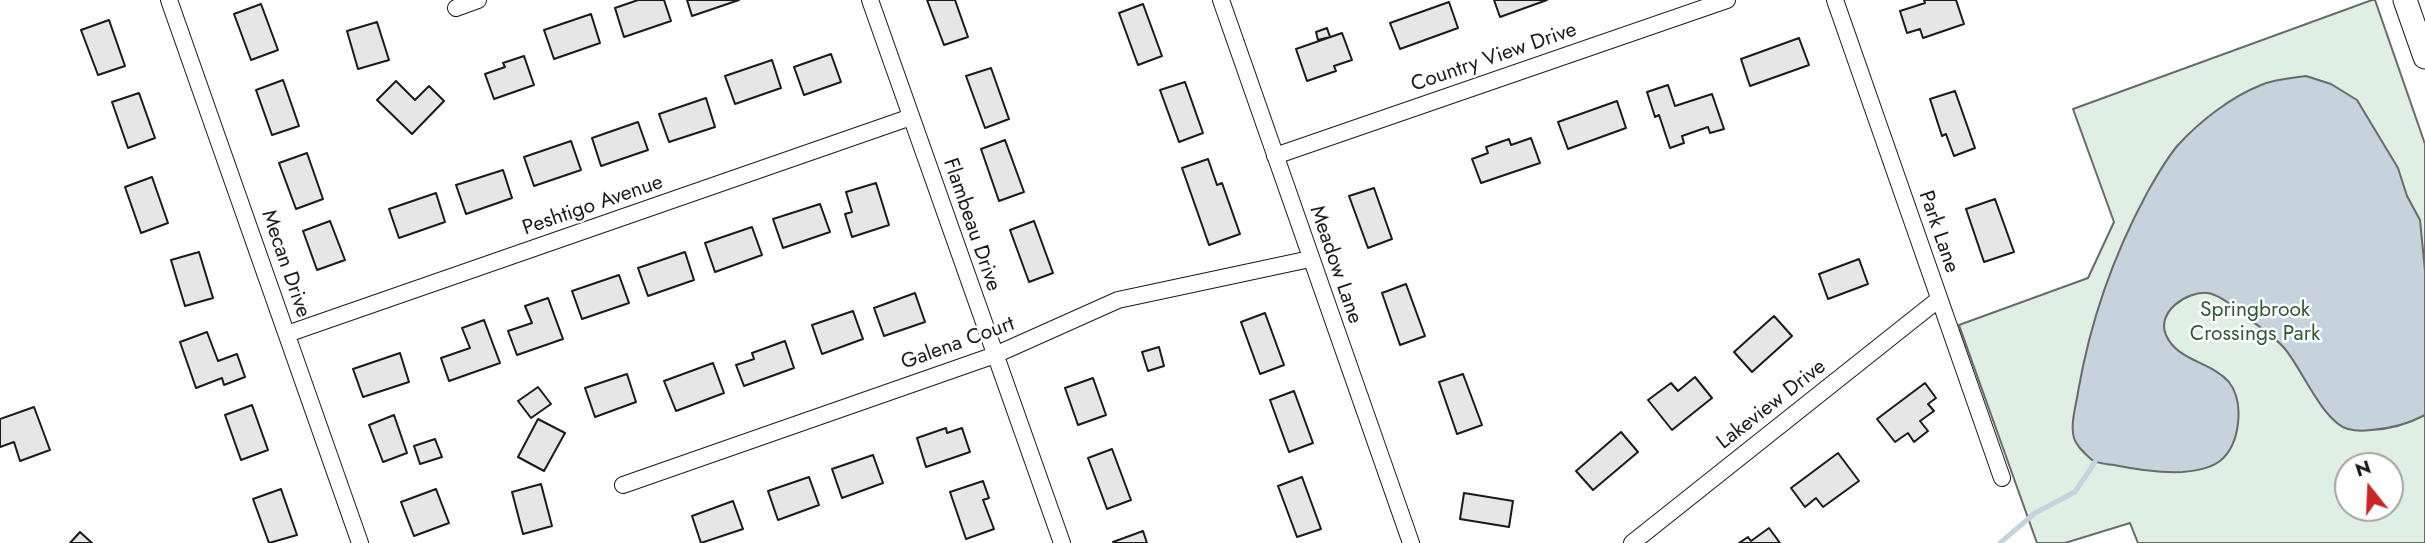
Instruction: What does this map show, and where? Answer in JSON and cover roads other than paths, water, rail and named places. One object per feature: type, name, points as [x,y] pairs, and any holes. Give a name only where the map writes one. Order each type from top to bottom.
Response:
[{"type":"main road","points":[[2405,0],[2423,41]]},
{"type":"street","name":"Mecan Drive","points":[[169,0],[360,543]]},
{"type":"street","points":[[456,8],[478,0]]},
{"type":"street","name":"Flambeau Drive","points":[[870,0],[1062,543]]},
{"type":"street","name":"Meadow Lane","points":[[1221,0],[1411,543]]},
{"type":"street","name":"Country View Drive","points":[[1275,156],[1727,0]]},
{"type":"street","name":"Park Lane","points":[[1835,0],[2002,478]]},
{"type":"street","name":"Peshtigo Avenue","points":[[288,334],[912,117]]},
{"type":"street","name":"Galena Court","points":[[623,485],[995,355],[1118,300],[1310,258]]},
{"type":"street","name":"Lakeview Drive","points":[[1632,543],[1939,299]]},
{"type":"waterway","points":[[2000,543],[2035,513],[2075,492],[2095,462]]},
{"type":"park label","name":"Springbrook Crossings Park","points":[[2255,323]]}]
